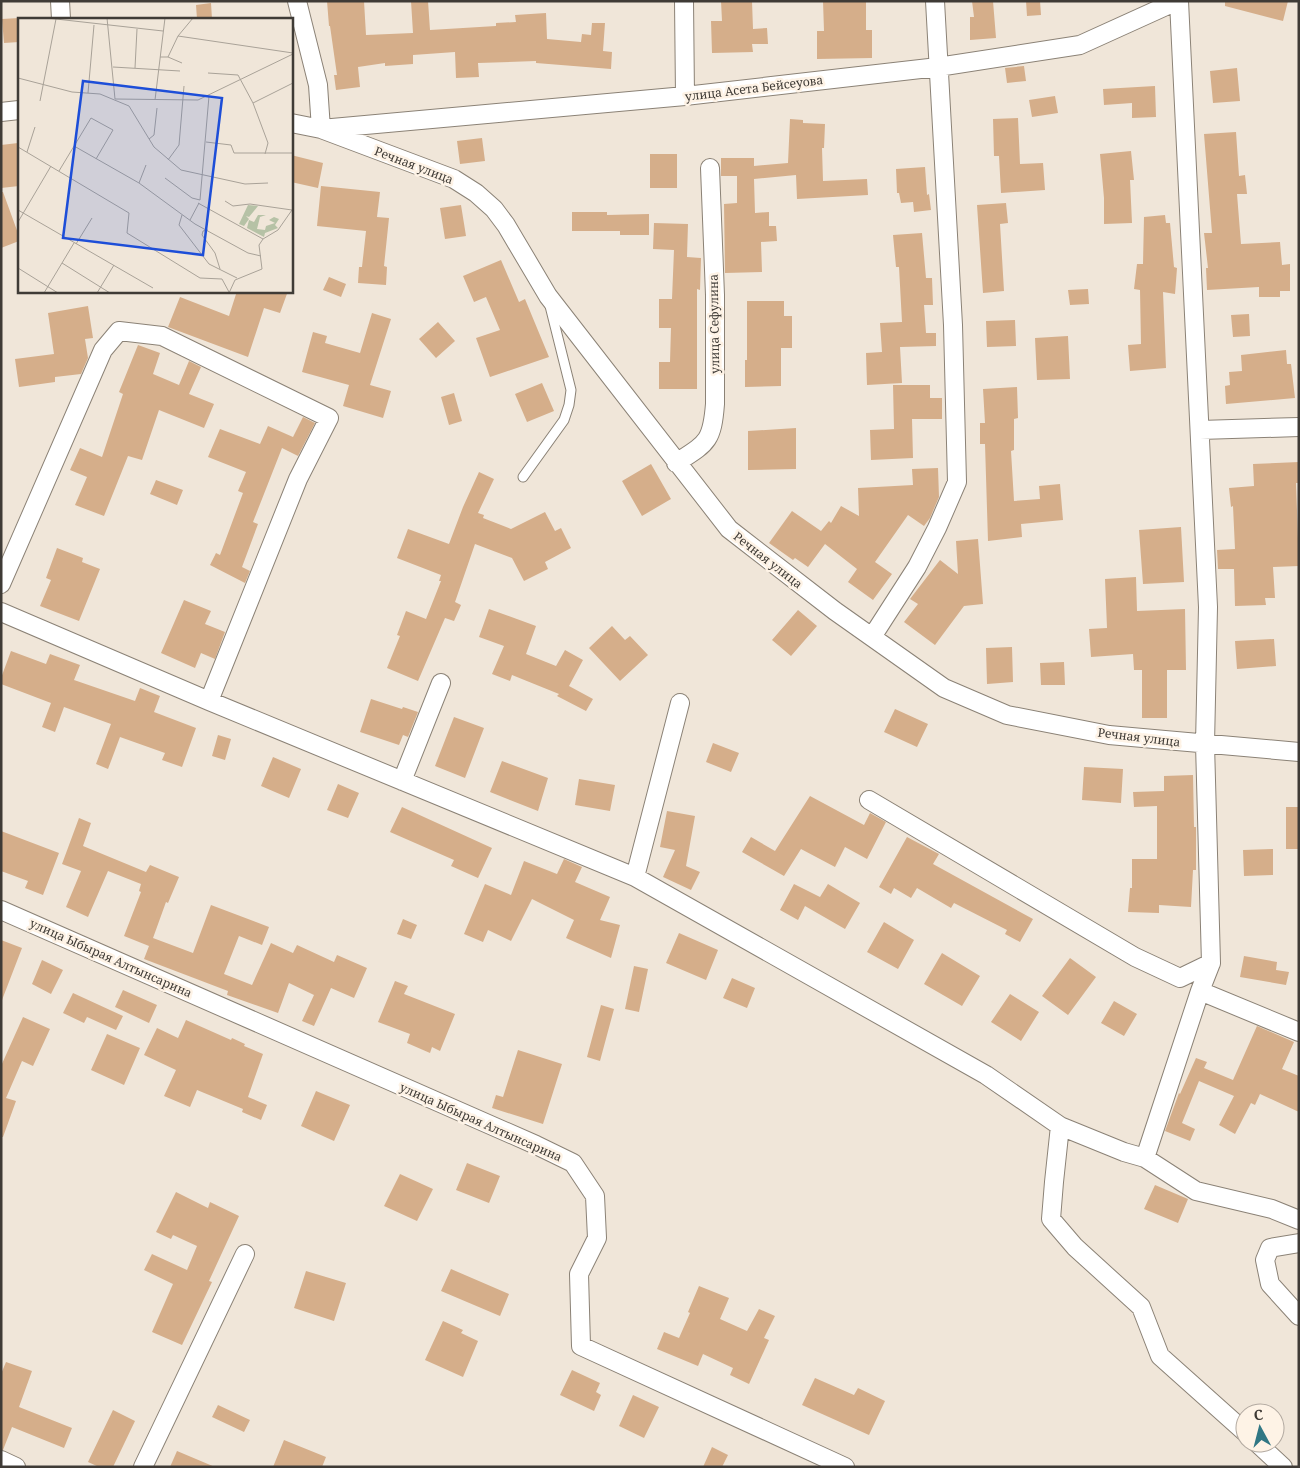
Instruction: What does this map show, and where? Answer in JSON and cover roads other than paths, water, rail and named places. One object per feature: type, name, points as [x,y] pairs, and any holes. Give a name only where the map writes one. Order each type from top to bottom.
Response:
[{"type":"street","points":[[60,1],[61,18]]},
{"type":"street","points":[[297,1],[318,85],[321,129]]},
{"type":"street","points":[[684,1],[685,96]]},
{"type":"street","points":[[872,637],[917,567],[957,482],[953,324],[935,1]]},
{"type":"street","points":[[1145,1158],[1211,962],[1205,744],[1208,607],[1178,1]]},
{"type":"street","name":"улица Асета Бейсеуова","points":[[321,129],[685,96],[938,67],[1080,45],[1178,1]]},
{"type":"street","points":[[1,112],[18,110]]},
{"type":"street","name":"Речная улица","points":[[292,123],[321,129],[454,179],[476,193],[494,209],[506,225],[548,296],[729,529],[835,611],[944,688],[1007,714],[1110,735],[1299,752]]},
{"type":"street","name":"улица Сефулина","points":[[676,463],[707,441],[712,434],[714,421],[715,294],[710,168]]},
{"type":"street","points":[[1,584],[103,350],[119,331],[162,336],[329,418],[298,479],[209,701]]},
{"type":"street","points":[[1200,430],[1299,427]]},
{"type":"street","points":[[1,612],[209,701],[635,877],[986,1075],[1060,1126],[1124,1152],[1145,1158],[1196,1191],[1272,1208],[1299,1220]]},
{"type":"street","points":[[402,781],[440,683]]},
{"type":"street","points":[[635,877],[680,704]]},
{"type":"street","points":[[869,800],[1135,957],[1180,978],[1211,962]]},
{"type":"street","name":"улица Ыбырая Алтынсарина","points":[[1,910],[573,1163],[595,1196],[597,1238],[579,1274],[581,1346],[845,1467]]},
{"type":"street","points":[[1200,991],[1299,1032]]},
{"type":"street","points":[[1060,1126],[1052,1219],[1075,1247],[1141,1307],[1160,1356],[1235,1423]]},
{"type":"street","points":[[1299,1243],[1270,1248],[1265,1260],[1270,1284],[1299,1316]]},
{"type":"street","points":[[143,1467],[245,1254]]},
{"type":"street","points":[[1268,1453],[1283,1467]]},
{"type":"street","points":[[1,1460],[16,1467]]},
{"type":"lane","points":[[523,477],[564,420],[569,406],[571,390],[548,296]]}]
